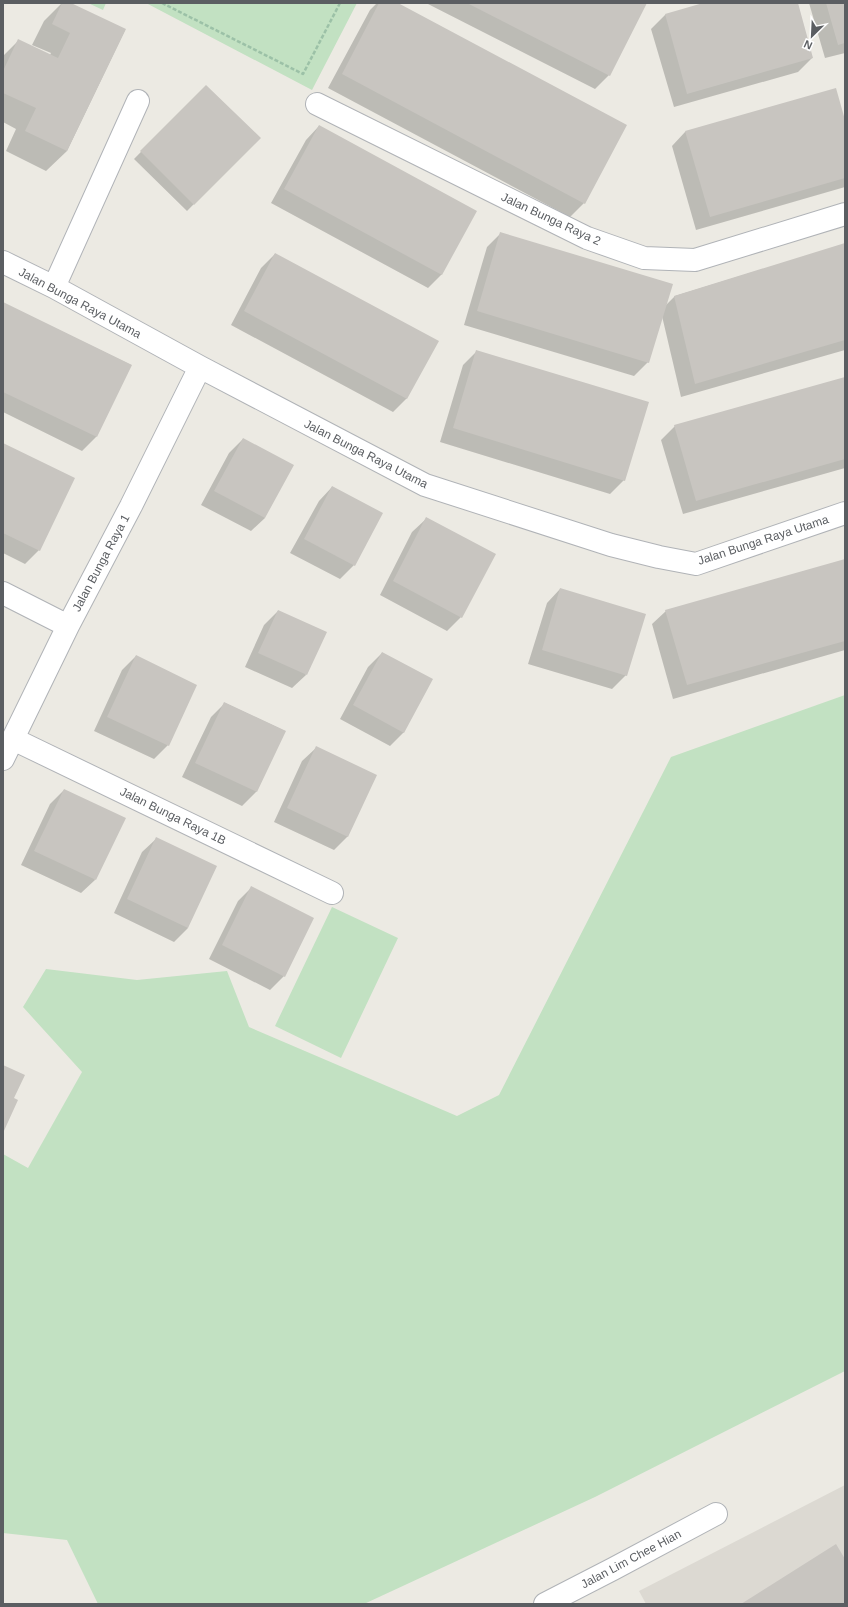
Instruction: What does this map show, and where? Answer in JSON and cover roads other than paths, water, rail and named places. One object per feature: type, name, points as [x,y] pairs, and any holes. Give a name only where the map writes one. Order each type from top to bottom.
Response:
[{"type":"street","points":[[54,287],[138,101]]},
{"type":"street","name":"Jalan Bunga Raya 2","points":[[317,104],[588,238],[644,258],[695,260],[845,214]]},
{"type":"street","name":"Jalan Bunga Raya Utama","points":[[3,262],[54,287],[200,367],[425,485],[611,545],[659,557],[696,564],[845,513]]},
{"type":"street","name":"Jalan Bunga Raya 1","points":[[3,759],[68,626],[131,506],[200,367]]},
{"type":"street","points":[[3,593],[68,626]]},
{"type":"street","name":"Jalan Bunga Raya 1B","points":[[13,740],[332,893]]},
{"type":"street","name":"Jalan Lim Chee Hian","points":[[545,1604],[716,1514]]}]
